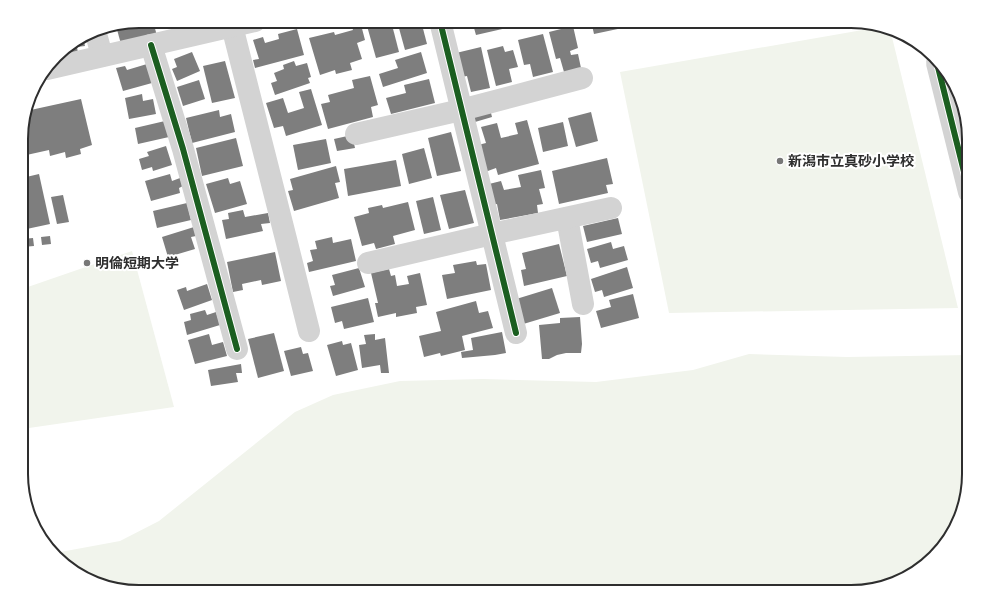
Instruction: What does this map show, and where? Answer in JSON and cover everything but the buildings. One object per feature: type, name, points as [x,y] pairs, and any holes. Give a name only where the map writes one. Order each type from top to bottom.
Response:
[{"type":"street","points":[[55,67],[223,28]]},
{"type":"street","points":[[233,28],[309,331]]},
{"type":"street","points":[[442,28],[516,332]]},
{"type":"street","points":[[96,37],[102,56]]},
{"type":"street","points":[[151,45],[183,149],[237,349]]},
{"type":"street","points":[[940,73],[962,164]]},
{"type":"street","points":[[356,134],[461,110],[582,78]]},
{"type":"street","points":[[368,263],[611,208]]},
{"type":"street","points":[[567,218],[583,304]]},
{"type":"shaded area","name":"新潟市立真砂小学校","points":[[866,29],[892,36],[958,308],[669,313],[620,72]]},
{"type":"shaded area","points":[[132,251],[174,407],[28,428],[28,287]]},
{"type":"shaded area","points":[[749,354],[847,357],[962,355],[962,481],[960,495],[951,523],[939,541],[929,552],[906,570],[893,577],[858,585],[139,585],[118,583],[90,574],[61,552],[120,541],[159,521],[295,412],[333,395],[400,381],[483,379],[596,382],[693,370]]},
{"type":"cycle path","points":[[442,28],[516,333]]},
{"type":"cycle path","points":[[151,45],[183,149],[237,349]]},
{"type":"cycle path","points":[[939,73],[962,164]]},
{"type":"place","name":"新潟市立真砂小学校","points":[[780,161]]},
{"type":"place","name":"明倫短期大学","points":[[87,263]]}]
